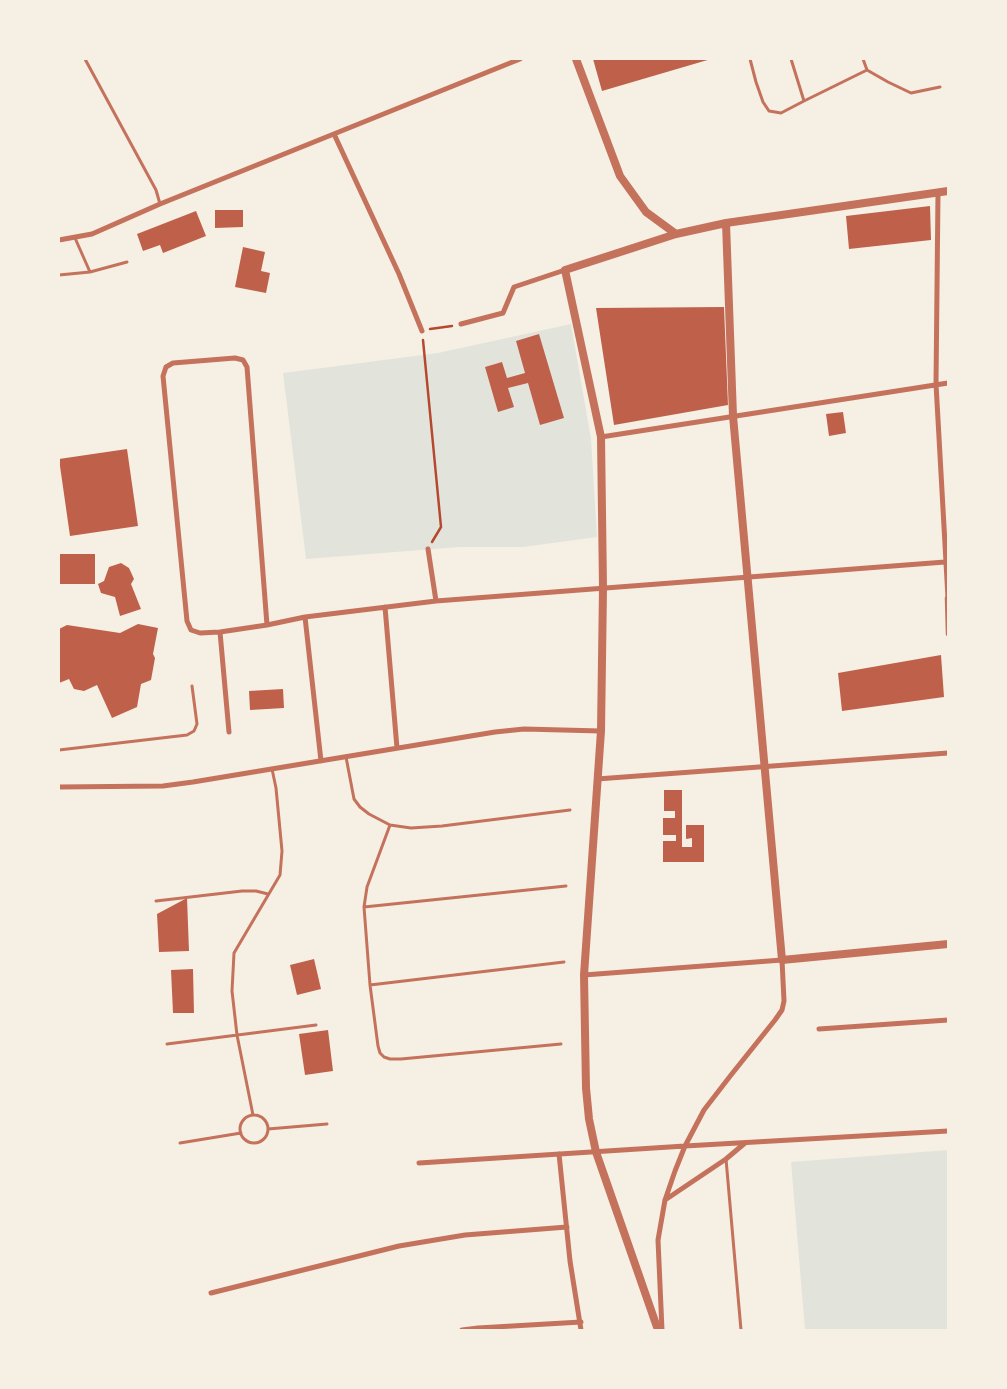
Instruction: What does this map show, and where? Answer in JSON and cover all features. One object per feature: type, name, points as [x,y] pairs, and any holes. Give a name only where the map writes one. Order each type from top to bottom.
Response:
[{"type":"street","points":[[59,240],[92,234],[160,204],[520,59]]},
{"type":"street","points":[[576,59],[620,176],[646,212],[676,234]]},
{"type":"street","points":[[334,134],[399,274],[422,331]]},
{"type":"street","points":[[461,324],[503,313],[514,287],[676,234],[726,223],[948,191]]},
{"type":"street","points":[[938,193],[936,384],[948,598],[948,634]]},
{"type":"street","points":[[662,1330],[658,1240],[665,1200],[674,1170],[704,1110],[775,1020],[782,1010],[784,1001],[782,960],[733,416],[726,223]]},
{"type":"street","points":[[565,270],[601,437],[603,588],[601,731],[584,975],[586,1088],[589,1119],[596,1152],[658,1330]]},
{"type":"street","points":[[267,624],[247,367],[242,360],[235,358],[173,363],[166,367],[163,376],[187,621],[191,630],[200,633],[220,632],[267,624],[305,617],[436,601],[946,562]]},
{"type":"street","points":[[601,437],[948,382]]},
{"type":"street","points":[[428,549],[436,601]]},
{"type":"street","points":[[385,607],[397,748]]},
{"type":"street","points":[[305,617],[321,761]]},
{"type":"street","points":[[220,632],[229,732]]},
{"type":"street","points":[[59,787],[163,786],[346,757],[474,734],[524,729],[601,731]]},
{"type":"street","points":[[597,779],[948,753]]},
{"type":"street","points":[[584,975],[782,960],[948,944]]},
{"type":"street","points":[[819,1029],[948,1020]]},
{"type":"street","points":[[419,1163],[948,1131]]},
{"type":"street","points":[[665,1200],[726,1158],[745,1142]]},
{"type":"street","points":[[559,1154],[570,1261],[581,1330]]},
{"type":"street","points":[[211,1293],[398,1246],[464,1235],[567,1228]]},
{"type":"street","points":[[462,1330],[581,1322]]},
{"type":"lane","points":[[85,59],[156,190],[160,204]]},
{"type":"lane","points":[[750,59],[763,102],[769,111],[781,113],[867,70]]},
{"type":"lane","points":[[791,59],[804,101]]},
{"type":"lane","points":[[863,59],[867,70],[911,93],[940,87]]},
{"type":"lane","points":[[75,238],[90,272]]},
{"type":"lane","points":[[59,275],[90,272],[127,262]]},
{"type":"lane","points":[[59,750],[186,735],[194,731],[197,724],[192,686]]},
{"type":"lane","points":[[346,757],[354,798],[360,807],[369,814],[390,825],[411,828],[442,826],[570,810]]},
{"type":"lane","points":[[253,1115],[237,1035],[232,990],[234,953],[280,875],[282,851],[276,788],[272,769]]},
{"type":"lane","points":[[390,825],[367,887],[364,907],[370,985],[380,1053],[390,1059],[561,1044]]},
{"type":"lane","points":[[364,907],[566,886]]},
{"type":"lane","points":[[156,901],[242,891],[256,891],[268,894]]},
{"type":"lane","points":[[370,985],[564,962]]},
{"type":"lane","points":[[167,1044],[316,1025]]},
{"type":"lane","points":[[253,1115],[264,1118],[268,1129],[265,1138],[256,1143],[251,1143],[243,1137],[240,1127],[247,1117],[253,1115]]},
{"type":"lane","points":[[268,1129],[328,1124]]},
{"type":"lane","points":[[180,1143],[241,1133]]},
{"type":"lane","points":[[726,1158],[741,1330]]},
{"type":"path","points":[[428,549],[441,527],[422,331],[461,324]]},
{"type":"shaded area","points":[[571,324],[591,439],[597,537],[523,547],[459,547],[306,559],[283,373],[438,353]]},
{"type":"shaded area","points":[[948,1150],[948,1330],[805,1330],[791,1162]]},
{"type":"building","points":[[593,59],[711,59],[602,91]]},
{"type":"building","points":[[930,206],[931,240],[849,249],[846,216]]},
{"type":"building","points":[[215,210],[243,210],[243,227],[215,228]]},
{"type":"building","points":[[196,211],[206,236],[163,253],[160,245],[143,251],[137,234]]},
{"type":"building","points":[[243,247],[265,252],[261,271],[270,273],[266,293],[235,287]]},
{"type":"building","points":[[724,307],[728,405],[614,425],[596,308]]},
{"type":"building","points":[[539,334],[564,418],[540,425],[528,383],[508,388],[514,407],[498,412],[485,367],[502,362],[507,378],[525,373],[516,341]]},
{"type":"building","points":[[843,412],[846,433],[829,436],[826,414]]},
{"type":"building","points":[[127,449],[138,526],[70,536],[59,459]]},
{"type":"building","points":[[59,554],[95,554],[95,584],[59,584]]},
{"type":"building","points":[[121,563],[129,568],[134,579],[131,584],[141,609],[120,616],[115,597],[101,593],[98,584],[104,581],[109,567]]},
{"type":"building","points":[[138,624],[158,628],[151,680],[141,684],[137,707],[112,718],[97,685],[84,691],[74,689],[69,679],[59,683],[59,629],[67,625],[120,633]]},
{"type":"building","points":[[941,655],[944,697],[842,711],[838,673]]},
{"type":"building","points":[[283,689],[284,708],[250,710],[249,691]]},
{"type":"building","points":[[664,790],[682,790],[682,847],[692,847],[692,838],[686,839],[686,825],[704,825],[704,862],[663,862],[663,841],[676,841],[676,835],[663,835],[663,818],[675,818],[675,811],[664,811]]},
{"type":"building","points":[[187,898],[189,951],[159,952],[157,914]]},
{"type":"building","points":[[314,959],[321,989],[297,995],[290,965]]},
{"type":"building","points":[[193,969],[194,1013],[173,1013],[171,970]]},
{"type":"building","points":[[328,1030],[333,1071],[305,1075],[299,1034]]}]
